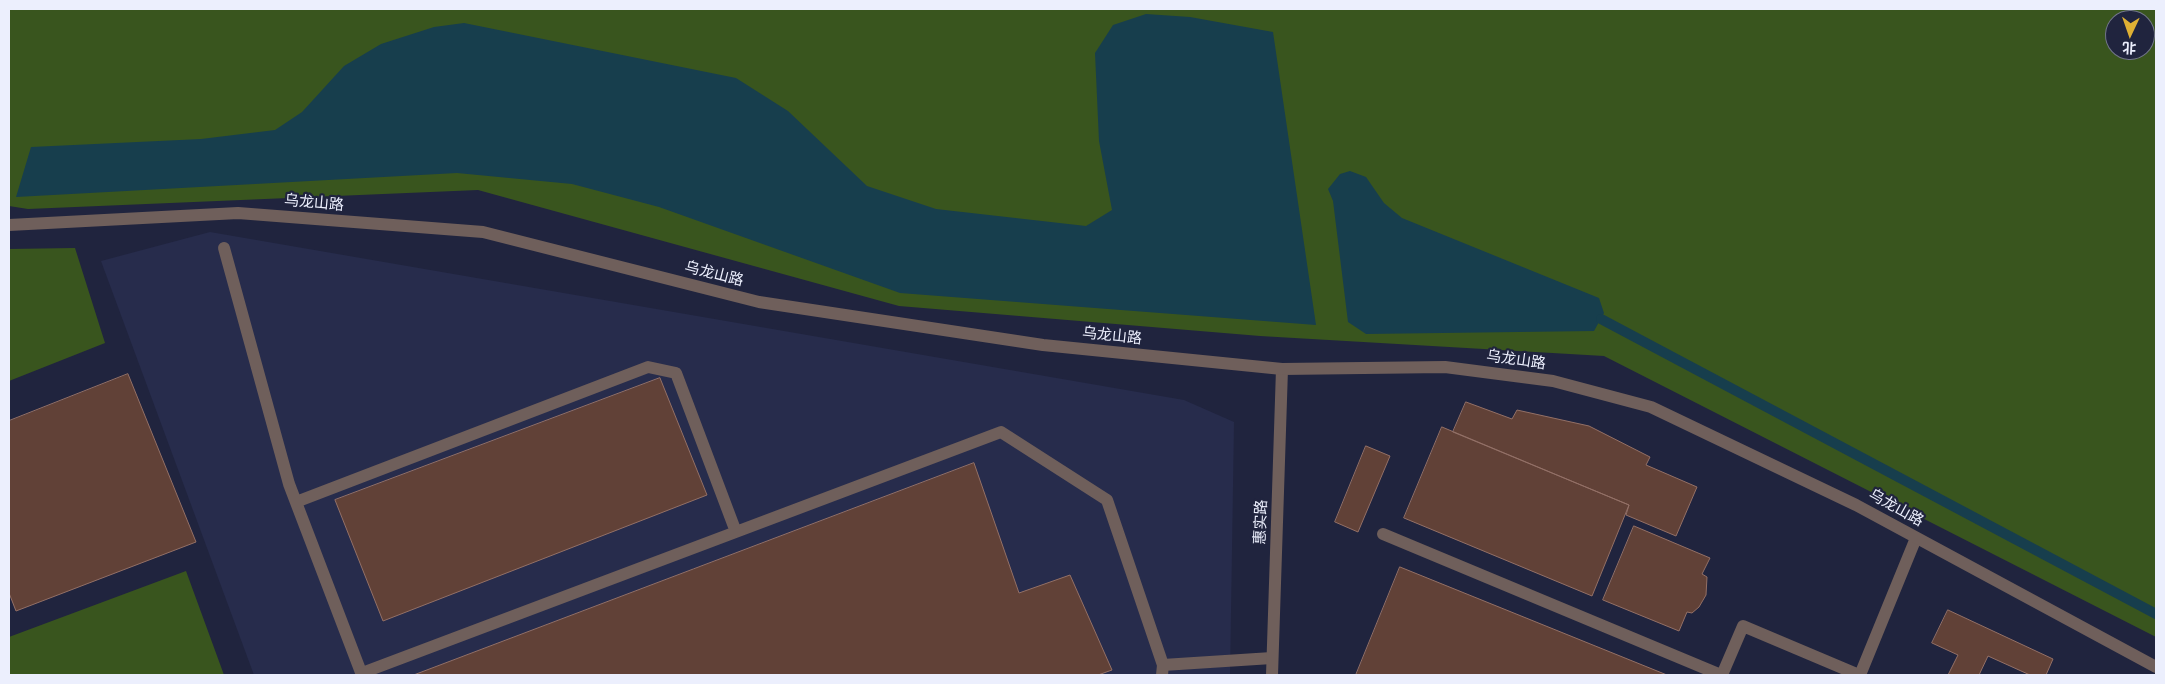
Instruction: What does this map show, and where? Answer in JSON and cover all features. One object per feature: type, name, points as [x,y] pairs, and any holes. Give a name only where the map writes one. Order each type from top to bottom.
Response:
[{"type":"street","name":"乌龙山路","points":[[9,225],[238,213],[483,232],[759,302],[1044,346],[1282,369],[1445,366],[1562,383],[1651,407],[1856,505],[2156,667]]},
{"type":"street","points":[[224,248],[288,484],[362,674],[1000,432],[1107,500],[1162,670],[1272,658]]},
{"type":"street","points":[[296,502],[648,367],[676,373],[736,532]]},
{"type":"street","name":"惠实路","points":[[1272,675],[1282,369]]},
{"type":"street","points":[[1383,534],[1721,675],[1743,626],[1859,675],[1916,538]]},
{"type":"shaded area","points":[[1146,14],[1190,17],[1273,32],[1316,325],[900,293],[659,207],[572,184],[457,173],[16,197],[31,147],[201,139],[275,130],[302,112],[344,66],[381,44],[434,27],[464,23],[736,78],[788,111],[867,186],[936,209],[1086,226],[1112,210],[1099,141],[1095,53],[1113,25]]},
{"type":"shaded area","points":[[1350,171],[1366,177],[1384,203],[1402,218],[1599,298],[1604,313],[1594,331],[1366,334],[1348,322],[1333,201],[1328,189],[1340,174]]},
{"type":"shaded area","points":[[210,232],[1184,400],[1234,422],[1230,675],[254,675],[101,261]]},
{"type":"green space","points":[[9,9],[2156,9],[2156,637],[1604,356],[1260,336],[899,306],[478,190],[28,209],[9,206]]},
{"type":"green space","points":[[75,248],[105,343],[9,381],[9,249]]},
{"type":"green space","points":[[186,571],[224,675],[9,675],[9,637]]},
{"type":"building","points":[[128,374],[196,542],[16,611],[9,593],[9,421]]},
{"type":"building","points":[[660,378],[707,495],[383,621],[335,500]]},
{"type":"building","points":[[1466,402],[1512,419],[1517,410],[1589,426],[1650,457],[1646,465],[1697,487],[1676,536],[1626,515],[1629,505],[1453,432]]},
{"type":"building","points":[[1442,427],[1629,505],[1592,596],[1404,518]]},
{"type":"building","points":[[1366,446],[1390,456],[1358,532],[1335,522]]},
{"type":"building","points":[[974,463],[1019,593],[1070,575],[1112,670],[1098,675],[414,675]]},
{"type":"building","points":[[1634,526],[1710,558],[1702,574],[1707,577],[1706,595],[1699,607],[1692,613],[1687,612],[1679,631],[1603,600]]},
{"type":"building","points":[[1400,567],[1667,675],[1356,675]]},
{"type":"building","points":[[1948,610],[2053,659],[2046,675],[2030,675],[1988,656],[1979,675],[1948,675],[1958,655],[1932,643]]},
{"type":"waterway","points":[[1601,319],[2156,614]]}]
